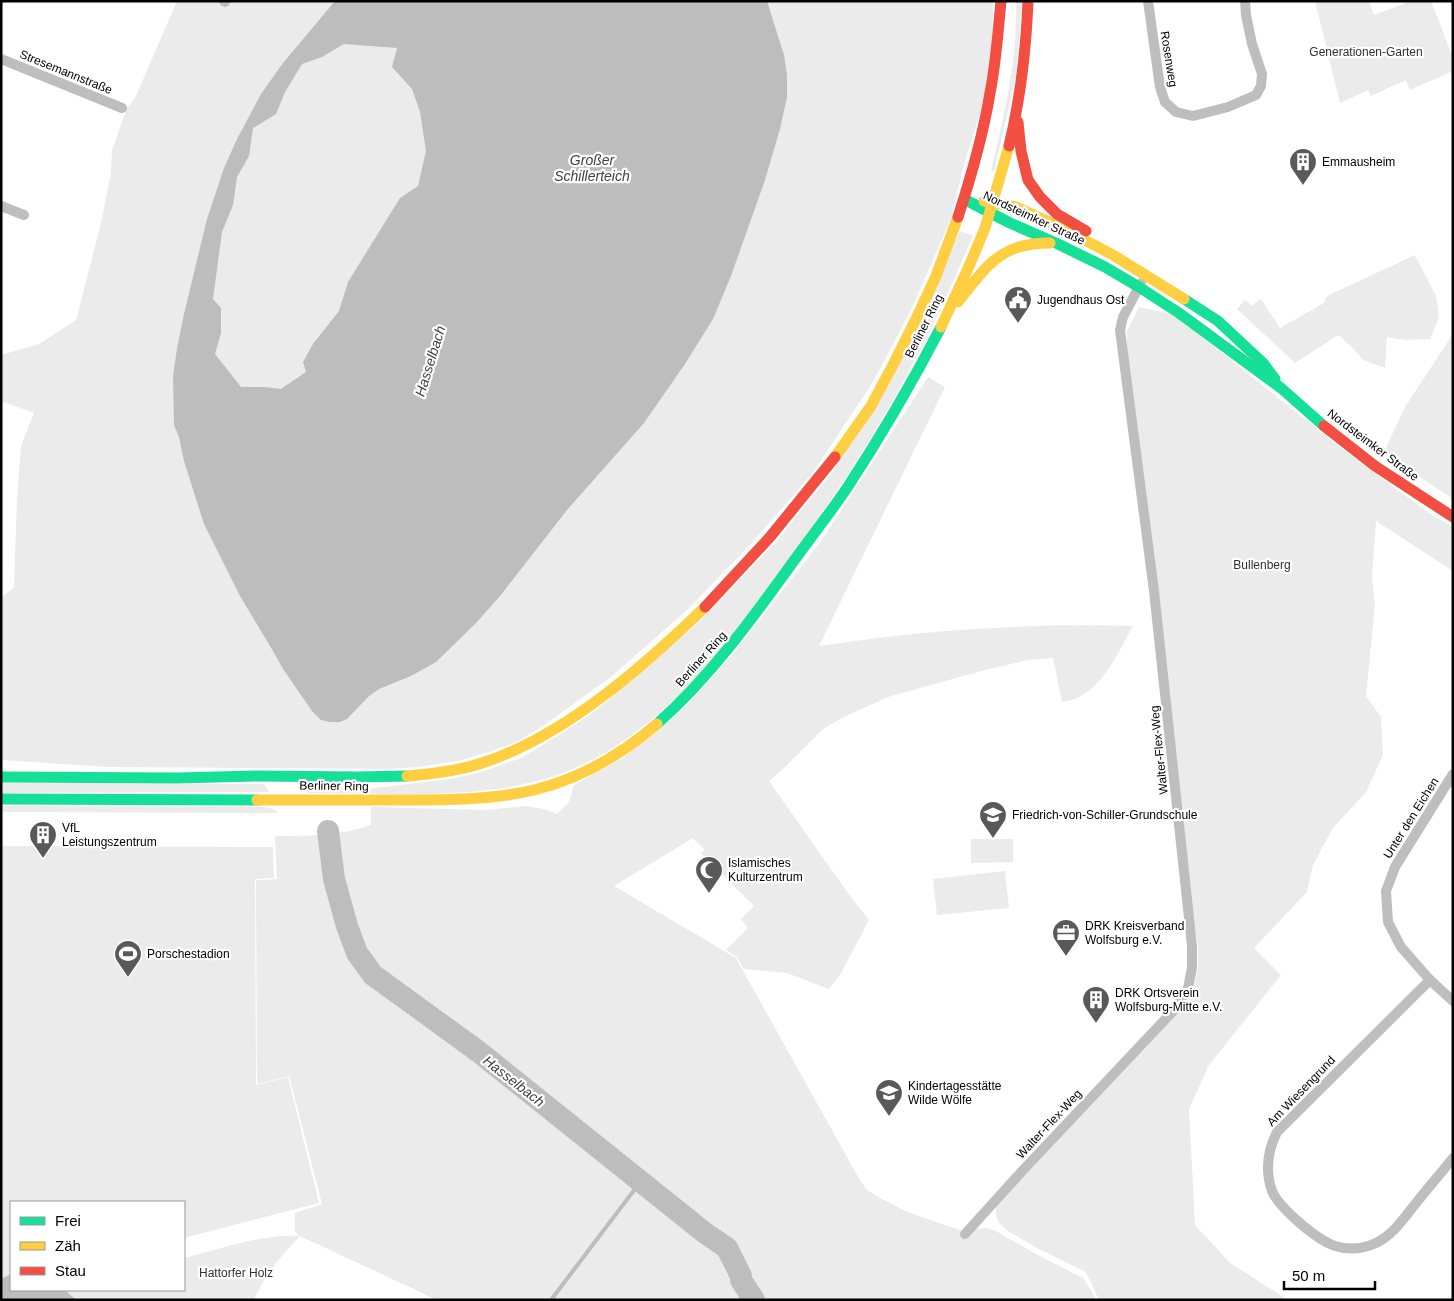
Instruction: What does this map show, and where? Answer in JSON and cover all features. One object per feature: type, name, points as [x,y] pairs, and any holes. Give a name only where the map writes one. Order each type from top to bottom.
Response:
[{"type":"main road","name":"Berliner Ring","points":[[1,777],[177,778],[422,775],[477,765],[519,750],[568,721],[614,687],[690,621],[770,538],[828,466],[871,406],[913,327],[946,251],[964,199],[985,117],[994,68],[1001,1]]},
{"type":"main road","name":"Berliner Ring","points":[[1,799],[456,800],[495,796],[536,790],[572,777],[625,748],[666,717],[698,684],[742,633],[854,477],[894,412],[946,319],[984,232],[1017,112],[1024,73],[1028,1]]},
{"type":"main road","points":[[1017,112],[1020,151],[1028,180],[1040,197],[1057,214],[1084,230],[1112,255]]},
{"type":"main road","name":"Nordsteimker Straße","points":[[964,199],[993,201],[1016,207],[1112,255],[1146,275],[1218,321],[1263,363],[1281,388]]},
{"type":"main road","name":"Nordsteimker Straße","points":[[964,199],[989,213],[1058,244],[1138,287],[1212,336],[1281,388],[1325,427],[1375,466],[1453,518]]},
{"type":"main road","points":[[946,319],[979,276],[998,256],[1020,245],[1035,243],[1058,244]]},
{"type":"street","name":"Rosenweg","points":[[1148,1],[1160,87],[1165,102],[1176,112],[1193,116],[1228,107],[1256,95],[1262,86],[1262,74],[1252,44],[1245,1]]},
{"type":"street","name":"Stresemannstraße","points":[[1,59],[122,108]]},
{"type":"street","points":[[1,206],[24,215]]},
{"type":"street","name":"Walter-Flex-Weg","points":[[966,1234],[1024,1169],[1175,1009],[1188,988],[1192,968],[1192,946],[1168,712],[1120,330],[1123,316],[1146,275]]},
{"type":"street","name":"Unter den Eichen","points":[[1453,774],[1395,867],[1386,891],[1388,922],[1401,947],[1430,980],[1453,1001]]},
{"type":"street","name":"Am Wiesengrund","points":[[1430,980],[1277,1132],[1271,1145],[1268,1168],[1273,1193],[1282,1206],[1324,1241],[1349,1249],[1361,1248],[1376,1243],[1387,1236],[1453,1158]]},
{"type":"green space","points":[[177,1],[993,1],[992,51],[984,100],[965,161],[950,221],[910,312],[873,382],[814,471],[751,544],[689,608],[611,677],[543,726],[516,742],[458,761],[419,767],[388,769],[107,767],[1,760],[1,598],[14,587],[21,446],[34,413],[1,401],[1,355],[39,344],[76,320],[101,223],[111,173],[112,150],[127,108],[136,96]]},
{"type":"green space","points":[[1016,1],[1022,1],[1016,73],[994,171],[991,171],[1012,66],[1015,44]]},
{"type":"green space","name":"Generationen-Garten","points":[[1315,1],[1369,1],[1374,15],[1411,1],[1431,1],[1453,58],[1453,71],[1410,90],[1406,80],[1371,96],[1368,90],[1340,103]]},
{"type":"green space","points":[[960,231],[973,236],[958,270],[919,353],[861,454],[806,535],[731,638],[669,705],[626,739],[603,754],[554,776],[524,784],[494,789],[432,794],[308,793],[307,789],[367,789],[451,779],[481,772],[521,758],[595,711],[696,625],[775,543],[834,470]]},
{"type":"green space","points":[[1415,255],[1436,296],[1439,318],[1430,339],[1405,340],[1387,337],[1385,368],[1363,360],[1338,335],[1295,363],[1237,309],[1245,300],[1252,306],[1261,299],[1280,328],[1324,303],[1329,295]]},
{"type":"green space","name":"Bullenberg","points":[[1139,307],[1171,314],[1350,455],[1429,513],[1453,527],[1453,571],[1376,521],[1372,579],[1375,604],[1366,696],[1381,717],[1383,755],[1366,792],[1333,828],[1313,865],[1307,892],[1254,948],[1281,975],[1209,1065],[1189,1109],[1195,1225],[1230,1263],[1288,1300],[1099,1300],[1086,1272],[1039,1249],[1008,1231],[999,1223],[996,1216],[996,1205],[1179,1012],[1193,990],[1198,969],[1198,945],[1180,835],[1127,381],[1127,331]]},
{"type":"green space","points":[[1453,334],[1453,499],[1384,452],[1405,407]]},
{"type":"green space","name":"Hattorfer Holz","points":[[928,377],[945,387],[819,646],[858,640],[976,629],[1094,625],[1133,626],[1103,677],[1087,692],[1077,698],[1062,702],[1053,658],[1027,660],[981,671],[888,697],[842,718],[823,729],[769,781],[869,920],[841,973],[829,989],[787,973],[744,969],[737,957],[726,950],[748,928],[741,919],[754,906],[701,853],[705,850],[693,838],[614,886],[736,958],[866,1189],[905,1211],[962,1231],[986,1228],[996,1231],[1083,1278],[1097,1300],[437,1300],[300,1236],[274,1266],[254,1300],[76,1300],[66,1291],[185,1291],[185,1258],[271,1237],[299,1236],[295,1231],[295,1213],[322,1204],[289,1076],[257,1084],[256,880],[277,879],[275,836],[324,835],[359,829],[371,825],[371,807],[485,810],[525,806],[544,809],[557,814],[569,802],[574,785],[621,759],[652,736],[687,705],[733,654],[821,541]]},
{"type":"green space","points":[[1,783],[262,784],[266,786],[269,792],[1,793]]},
{"type":"green space","points":[[1,806],[262,807],[273,809],[278,813],[1,812]]},
{"type":"green space","points":[[971,839],[1013,839],[1013,862],[971,863]]},
{"type":"green space","name":"Porschestadion","points":[[1,846],[273,847],[274,878],[255,879],[256,1085],[288,1077],[319,1203],[185,1238],[185,1201],[10,1201],[10,1274],[1,1279]]},
{"type":"green space","points":[[1005,871],[1009,908],[937,915],[933,879]]},
{"type":"water","name":"Großer Schillerteich","points":[[335,1],[767,1],[784,55],[787,75],[787,97],[765,180],[731,276],[713,319],[685,364],[644,423],[567,510],[500,596],[477,622],[436,662],[411,676],[379,689],[368,697],[347,719],[340,722],[321,720],[312,711],[283,669],[240,596],[204,524],[174,425],[173,377],[177,348],[207,219],[224,168],[237,139],[261,94],[283,63]],"holes":[[[344,44],[397,48],[392,67],[412,89],[420,112],[426,151],[418,186],[400,198],[348,282],[339,311],[313,344],[303,362],[306,372],[281,389],[241,387],[215,354],[221,333],[221,308],[213,299],[222,232],[233,205],[237,177],[249,156],[253,128],[276,114],[285,92],[302,64],[322,57]]]},
{"type":"water","points":[[10,1274],[10,1291],[66,1291],[76,1300],[1,1300],[1,1279]]},
{"type":"water","points":[[741,1280],[758,1288],[763,1300],[739,1300]]},
{"type":"waterway","name":"Hasselbach","points":[[328,831],[334,879],[347,926],[357,953],[373,975],[479,1052],[705,1233],[727,1248],[741,1276],[741,1280],[754,1300]]},
{"type":"waterway","points":[[551,1300],[641,1181]]},
{"type":"traffic: fast","points":[[964,199],[1010,223],[1105,267],[1139,287],[1179,313],[1281,388],[1324,426]]},
{"type":"traffic: fast","points":[[1184,299],[1218,321],[1263,363],[1275,379]]},
{"type":"traffic: fast","points":[[657,724],[695,687],[730,647],[834,507],[884,429],[941,327]]},
{"type":"traffic: fast","points":[[1,777],[407,776]]},
{"type":"traffic: fast","points":[[1,799],[257,800]]},
{"type":"traffic: slow","points":[[941,327],[985,228],[1009,146]]},
{"type":"traffic: slow","points":[[984,201],[1016,207],[1060,227],[1113,255],[1184,299]]},
{"type":"traffic: slow","points":[[835,457],[871,406],[895,361],[936,276],[958,217]]},
{"type":"traffic: slow","points":[[958,302],[977,277],[1000,256],[1023,246],[1050,243]]},
{"type":"traffic: slow","points":[[407,776],[445,772],[473,766],[513,751],[543,736],[573,718],[629,676],[705,607]]},
{"type":"traffic: slow","points":[[257,800],[444,800],[516,794],[551,785],[583,772],[615,755],[657,724]]},
{"type":"traffic: jam","points":[[958,217],[984,125],[992,82],[1001,1]]},
{"type":"traffic: jam","points":[[1009,146],[1022,74],[1028,1]]},
{"type":"traffic: jam","points":[[1018,122],[1021,151],[1028,180],[1040,197],[1057,214],[1086,231]]},
{"type":"traffic: jam","points":[[1324,426],[1375,466],[1453,517]]},
{"type":"traffic: jam","points":[[705,607],[770,537],[835,457]]},
{"type":"place","name":"Emmausheim","points":[[1303,186]]},
{"type":"place","name":"Jugendhaus Ost","points":[[1018,324]]},
{"type":"place","name":"Friedrich-von-Schiller-Grundschule","points":[[993,839]]},
{"type":"place","name":"VfL Leistungszentrum","points":[[43,859]]},
{"type":"place","name":"Islamisches Kulturzentrum","points":[[709,894]]},
{"type":"place","name":"DRK Kreisverband Wolfsburg e.V.","points":[[1066,957]]},
{"type":"place","name":"Porschestadion","points":[[128,978]]},
{"type":"place","name":"DRK Ortsverein Wolfsburg-Mitte e.V.","points":[[1096,1024]]},
{"type":"place","name":"Kindertagesstätte Wilde Wölfe","points":[[889,1117]]}]
